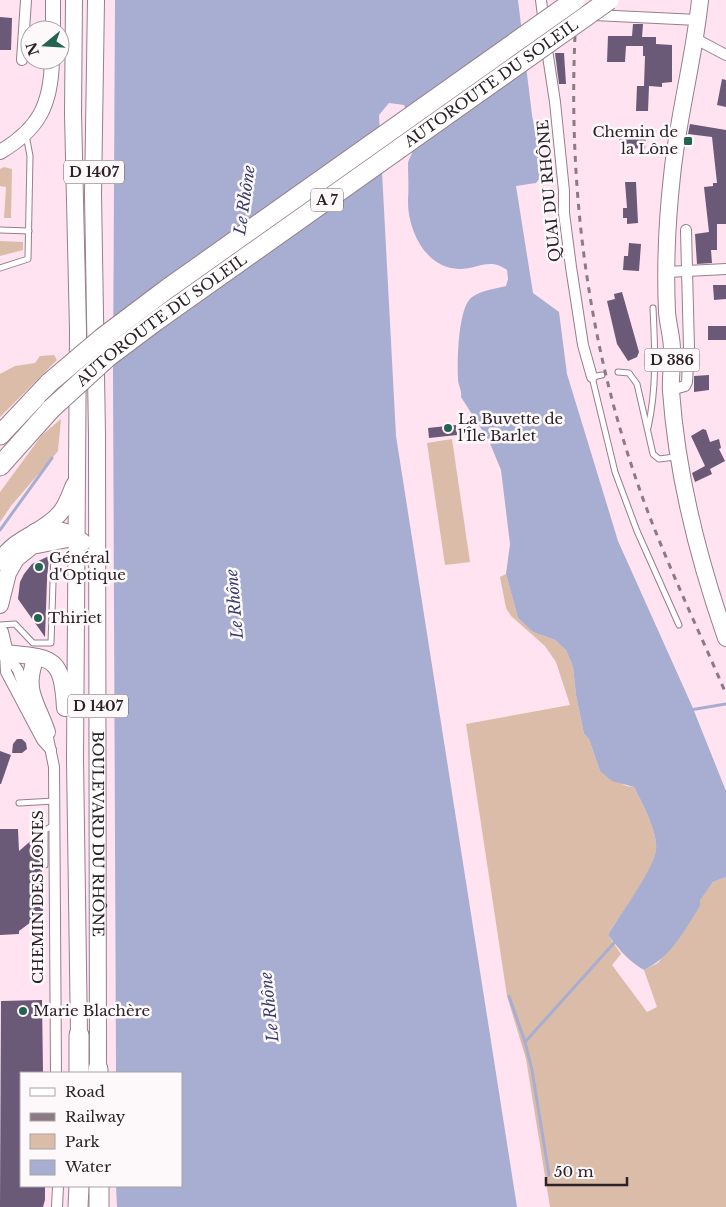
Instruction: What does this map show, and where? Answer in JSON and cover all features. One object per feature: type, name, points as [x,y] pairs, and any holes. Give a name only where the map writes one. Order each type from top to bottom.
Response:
[{"type":"highway","name":"AUTOROUTE DU SOLEIL","points":[[0,435],[49,383],[102,338],[167,288],[575,0]]},
{"type":"highway","name":"AUTOROUTE DU SOLEIL","points":[[0,466],[51,409],[108,357],[609,0]]},
{"type":"highway","points":[[79,1035],[79,1072]]},
{"type":"highway","points":[[78,1207],[79,1187]]},
{"type":"highway","points":[[99,1187],[99,1207]]},
{"type":"main road","points":[[53,0],[53,20]]},
{"type":"main road","name":"BOULEVARD DU RHÔNE","points":[[74,0],[78,313],[75,759],[79,1035]]},
{"type":"main road","name":"BOULEVARD DU RHÔNE","points":[[96,0],[94,344],[97,444],[98,1071]]},
{"type":"main road","name":"D 386","points":[[700,0],[696,39],[682,99],[674,151],[669,210],[667,312],[672,350],[671,390],[678,457],[694,533],[726,638]]},
{"type":"main road","points":[[0,152],[26,135],[44,109],[51,85],[52,70]]},
{"type":"main road","points":[[0,605],[8,573],[23,552],[44,543],[66,540],[75,536],[86,527],[90,518],[88,438],[94,344]]},
{"type":"main road","points":[[0,562],[16,543],[35,532],[60,513],[76,480]]},
{"type":"main road","points":[[35,532],[61,530],[75,536],[84,543],[86,559],[86,767],[98,890]]},
{"type":"main road","points":[[0,632],[2,652],[36,650],[58,667],[63,678],[67,740],[75,759]]},
{"type":"main road","points":[[36,650],[29,679],[33,698],[48,732]]},
{"type":"street","points":[[25,20],[26,0]]},
{"type":"street","name":"QUAI DU RHÔNE","points":[[541,0],[547,14],[548,62],[557,119],[564,191],[564,212],[570,258],[583,345],[597,376]]},
{"type":"street","points":[[594,15],[698,20]]},
{"type":"street","points":[[696,39],[726,55]]},
{"type":"street","points":[[671,390],[685,386],[687,382],[689,348],[686,230]]},
{"type":"street","points":[[667,272],[726,269]]},
{"type":"street","points":[[2,652],[6,672],[42,740],[52,751]]},
{"type":"street","name":"CHEMIN DES LONES","points":[[2,652],[18,670],[25,692],[48,732],[52,751],[56,1072]]},
{"type":"street","points":[[57,1207],[58,1187]]},
{"type":"lane","points":[[0,268],[28,259],[30,156],[26,135]]},
{"type":"lane","points":[[0,230],[28,231]]},
{"type":"lane","points":[[648,431],[654,404],[656,372],[653,308]]},
{"type":"lane","points":[[618,372],[629,373],[637,384],[655,457],[659,459],[678,457]]},
{"type":"lane","points":[[597,376],[615,472],[637,531],[679,625]]},
{"type":"lane","points":[[0,625],[15,624],[33,643],[36,650],[51,643],[54,552]]},
{"type":"lane","points":[[19,803],[43,800],[54,801]]},
{"type":"lane","points":[[45,865],[45,830],[54,825]]},
{"type":"green space","points":[[4,167],[12,169],[11,218],[4,218],[6,187],[0,186],[0,169]]},
{"type":"green space","points":[[0,241],[23,242],[23,250],[0,256]]},
{"type":"green space","points":[[54,355],[57,360],[0,417],[0,374],[15,366],[35,363],[40,356]]},
{"type":"green space","points":[[61,419],[58,451],[11,506],[0,522],[0,492],[42,435]]},
{"type":"green space","points":[[452,439],[470,562],[445,565],[427,443]]},
{"type":"green space","points":[[506,574],[518,618],[533,632],[555,640],[566,650],[573,667],[576,695],[584,734],[589,739],[600,771],[626,786],[634,787],[655,835],[656,850],[654,859],[643,881],[608,935],[621,954],[612,965],[647,1012],[657,1007],[644,970],[658,963],[700,906],[699,900],[713,882],[726,877],[726,1207],[550,1207],[526,1059],[507,996],[466,724],[570,705],[556,662],[545,646],[511,616],[506,608],[500,577]]},
{"type":"water","name":"Le Rhône","points":[[115,0],[518,0],[532,115],[543,175],[536,183],[516,186],[533,293],[559,312],[567,374],[618,541],[692,706],[726,791],[726,877],[713,882],[700,900],[700,906],[669,951],[654,965],[644,970],[628,958],[608,935],[654,859],[656,850],[655,835],[634,787],[612,781],[600,771],[589,739],[584,734],[576,695],[573,667],[566,650],[555,640],[533,632],[518,618],[506,574],[510,544],[501,470],[489,441],[461,397],[458,381],[459,335],[467,303],[472,297],[480,293],[506,286],[508,279],[507,270],[495,264],[466,269],[447,267],[437,262],[420,245],[411,222],[408,199],[408,161],[412,153],[413,135],[404,105],[389,103],[379,115],[396,436],[517,1207],[117,1207],[116,1187],[182,1187],[182,1072],[116,1072],[113,373]]},
{"type":"building","points":[[0,17],[12,18],[11,50],[0,50]]},
{"type":"building","points":[[633,24],[643,24],[642,37],[656,37],[656,44],[672,45],[672,82],[662,83],[662,87],[649,86],[648,111],[636,111],[637,86],[644,86],[645,56],[643,56],[643,46],[626,46],[625,62],[607,62],[608,36],[632,36]]},
{"type":"building","points":[[555,53],[564,53],[566,84],[559,84]]},
{"type":"building","points":[[722,79],[726,80],[726,107],[717,105]]},
{"type":"building","points":[[690,124],[726,130],[726,224],[717,224],[717,250],[711,250],[712,263],[697,264],[695,234],[709,232],[704,187],[713,186],[713,183],[717,183],[712,137],[688,134]]},
{"type":"building","points":[[619,130],[646,131],[645,149],[629,148],[630,145],[619,144]]},
{"type":"building","points":[[625,182],[636,182],[638,223],[627,224],[627,218],[623,218],[623,208],[627,208]]},
{"type":"building","points":[[629,243],[641,244],[639,271],[623,270],[624,256],[628,256]]},
{"type":"building","points":[[713,285],[726,285],[726,299],[714,300]]},
{"type":"building","points":[[622,292],[639,352],[637,357],[628,361],[617,344],[607,301],[615,299],[614,294]]},
{"type":"building","points":[[708,326],[726,326],[726,340],[708,340]]},
{"type":"building","points":[[709,375],[709,390],[694,392],[694,376]]},
{"type":"building","points":[[456,425],[457,435],[429,438],[428,428]]},
{"type":"building","points":[[703,429],[706,430],[710,442],[719,439],[721,448],[719,449],[725,461],[710,469],[712,474],[695,482],[692,473],[705,466],[691,436]]},
{"type":"building","name":"Thiriet","points":[[49,556],[45,637],[18,599],[20,582],[24,574],[32,564]]},
{"type":"building","points":[[17,739],[22,739],[26,743],[27,749],[22,753],[12,753],[13,744]]},
{"type":"building","points":[[0,751],[11,755],[1,784],[0,784]]},
{"type":"building","points":[[0,829],[18,829],[19,851],[41,832],[43,913],[19,931],[19,934],[0,935]]},
{"type":"building","points":[[42,1000],[43,1072],[20,1072],[20,1187],[45,1187],[43,1207],[0,1207],[1,1001]]},
{"type":"waterway","points":[[0,530],[52,458]]},
{"type":"waterway","points":[[690,710],[726,704]]},
{"type":"waterway","points":[[525,1042],[614,943]]},
{"type":"waterway","points":[[509,996],[525,1042],[532,1070],[549,1175]]},
{"type":"railway","points":[[577,0],[574,59],[576,177],[590,295],[601,353],[615,410],[642,496],[664,553],[726,694]]},
{"type":"place","name":"Chemin de la Lône","points":[[688,141]]},
{"type":"place","name":"La Buvette de l'Île Barlet","points":[[448,428]]},
{"type":"place","name":"Général d'Optique","points":[[39,567]]},
{"type":"place","name":"Thiriet","points":[[38,618]]},
{"type":"place","name":"Marie Blachère","points":[[23,1011]]}]
